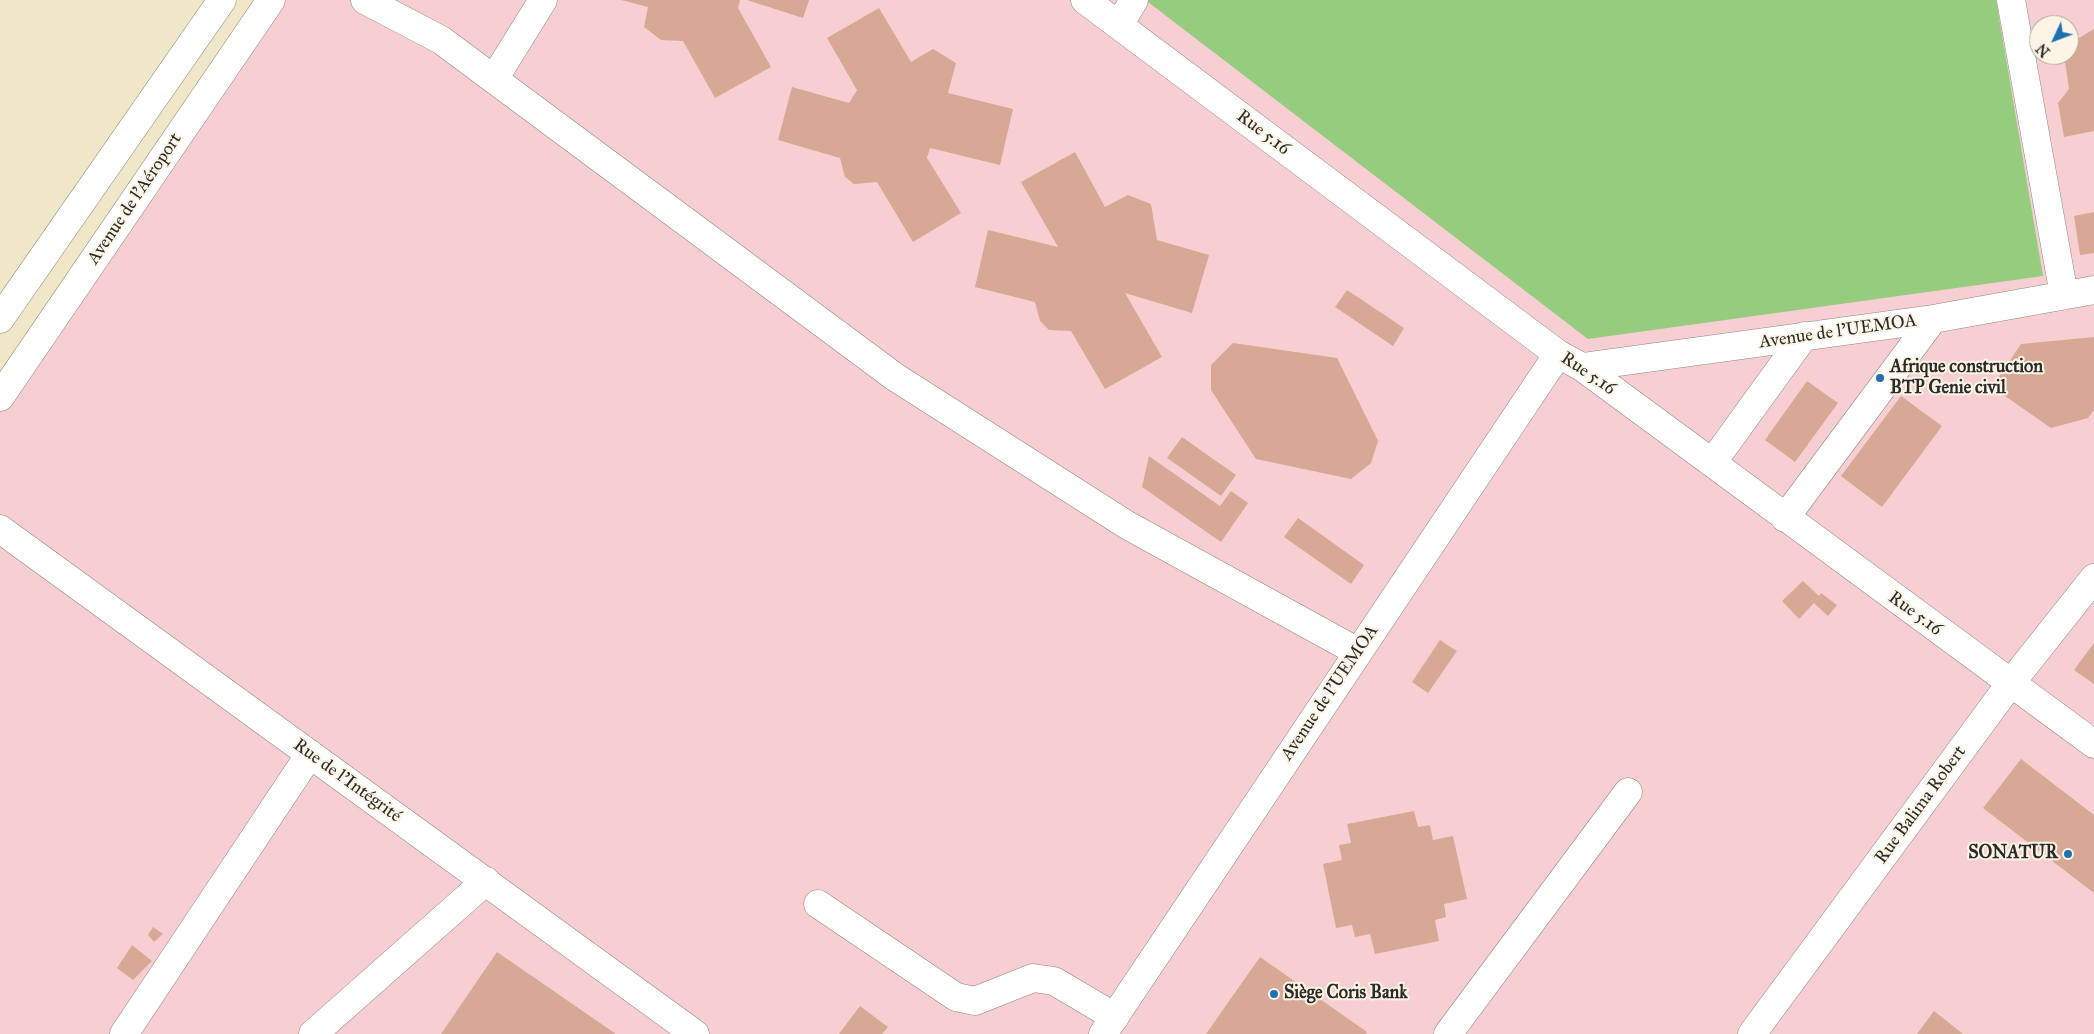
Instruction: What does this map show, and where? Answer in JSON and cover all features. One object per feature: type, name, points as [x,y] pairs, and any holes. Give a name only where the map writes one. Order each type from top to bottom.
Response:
[{"type":"street","points":[[0,319],[222,0]]},
{"type":"street","name":"Avenue de l'Aéroport","points":[[0,397],[271,0]]},
{"type":"street","points":[[365,0],[441,40],[895,377],[1127,525],[1358,652]]},
{"type":"street","points":[[494,79],[543,0]]},
{"type":"street","name":"Rue 5.16","points":[[1085,0],[1558,354],[1582,367],[2094,744]]},
{"type":"street","points":[[1119,25],[1134,0]]},
{"type":"street","points":[[2011,0],[2064,295]]},
{"type":"street","name":"Avenue de l'UEMOA","points":[[1582,367],[1933,319],[2094,290]]},
{"type":"street","points":[[1785,518],[1933,319]]},
{"type":"street","points":[[1712,463],[1804,336]]},
{"type":"street","name":"Avenue de l'UEMOA","points":[[1109,1025],[1558,354]]},
{"type":"street","name":"Rue de l'Intégrité","points":[[0,529],[694,1034]]},
{"type":"street","name":"Rue Balima Robert","points":[[1752,1034],[2010,684],[2094,578]]},
{"type":"street","points":[[124,1034],[310,754]]},
{"type":"street","points":[[1448,1034],[1628,792]]},
{"type":"street","points":[[313,1034],[486,881]]},
{"type":"street","points":[[818,904],[956,997],[975,1001],[1033,978],[1054,981],[1109,1025]]},
{"type":"shaded area","points":[[268,0],[2094,0],[2094,1034],[0,1034],[0,388]]},
{"type":"green space","points":[[1149,0],[1996,0],[2043,276],[1588,339],[1148,2]]},
{"type":"building","points":[[621,0],[740,0],[738,8],[771,67],[715,98],[683,41],[661,40],[644,27],[648,7]]},
{"type":"building","points":[[747,0],[809,0],[803,18]]},
{"type":"building","points":[[879,8],[911,62],[933,49],[956,63],[948,93],[1013,109],[1000,165],[930,148],[927,158],[961,213],[913,242],[877,182],[854,184],[845,177],[840,158],[778,140],[792,87],[849,103],[857,90],[827,38]]},
{"type":"building","points":[[2094,29],[2094,131],[2064,137],[2058,103],[2069,89],[2065,65],[2079,65],[2079,38]]},
{"type":"building","points":[[1075,152],[1105,207],[1128,195],[1151,204],[1157,240],[1209,255],[1192,313],[1125,293],[1162,357],[1105,389],[1071,331],[1049,330],[1040,321],[1035,302],[975,287],[988,230],[1058,247],[1021,182]]},
{"type":"building","points":[[2094,212],[2094,253],[2080,255],[2074,216]]},
{"type":"building","points":[[1347,290],[1404,328],[1393,346],[1335,307]]},
{"type":"building","points":[[2094,337],[2094,410],[2088,418],[2051,428],[1992,387],[2021,344]]},
{"type":"building","points":[[1233,343],[1337,358],[1378,441],[1371,463],[1351,479],[1256,459],[1211,390],[1211,365]]},
{"type":"building","points":[[1807,381],[1838,403],[1795,462],[1765,440]]},
{"type":"building","points":[[1901,396],[1942,426],[1882,507],[1841,476]]},
{"type":"building","points":[[1182,437],[1236,475],[1221,496],[1167,458]]},
{"type":"building","points":[[1149,456],[1220,506],[1231,491],[1248,503],[1221,542],[1142,487]]},
{"type":"building","points":[[1298,518],[1364,565],[1351,584],[1284,537]]},
{"type":"building","points":[[1803,581],[1819,596],[1821,593],[1837,605],[1828,616],[1814,603],[1799,619],[1782,601]]},
{"type":"building","points":[[1440,640],[1457,651],[1428,693],[1412,682]]},
{"type":"building","points":[[2094,643],[2094,684],[2074,670]]},
{"type":"building","name":"SONATUR","points":[[2021,759],[2094,815],[2094,893],[1983,808]]},
{"type":"building","points":[[1414,811],[1418,827],[1430,825],[1433,840],[1453,836],[1467,899],[1444,904],[1446,917],[1435,920],[1439,941],[1375,954],[1370,934],[1355,937],[1352,925],[1336,928],[1323,864],[1342,860],[1339,845],[1351,843],[1347,824]]},
{"type":"building","points":[[153,927],[163,934],[154,942],[148,935]]},
{"type":"building","points":[[132,945],[152,961],[133,980],[117,968]]},
{"type":"building","points":[[497,952],[616,1034],[441,1034]]},
{"type":"building","name":"Siège Coris Bank","points":[[1260,957],[1367,1032],[1366,1034],[1206,1034]]},
{"type":"building","points":[[860,1006],[888,1027],[882,1034],[839,1034]]},
{"type":"building","points":[[1934,1011],[1963,1034],[1917,1034]]},
{"type":"place","name":"Afrique construction BTP Genie civil","points":[[1880,378]]},
{"type":"place","name":"SONATUR","points":[[2068,854]]},
{"type":"place","name":"Siège Coris Bank","points":[[1274,994]]}]
